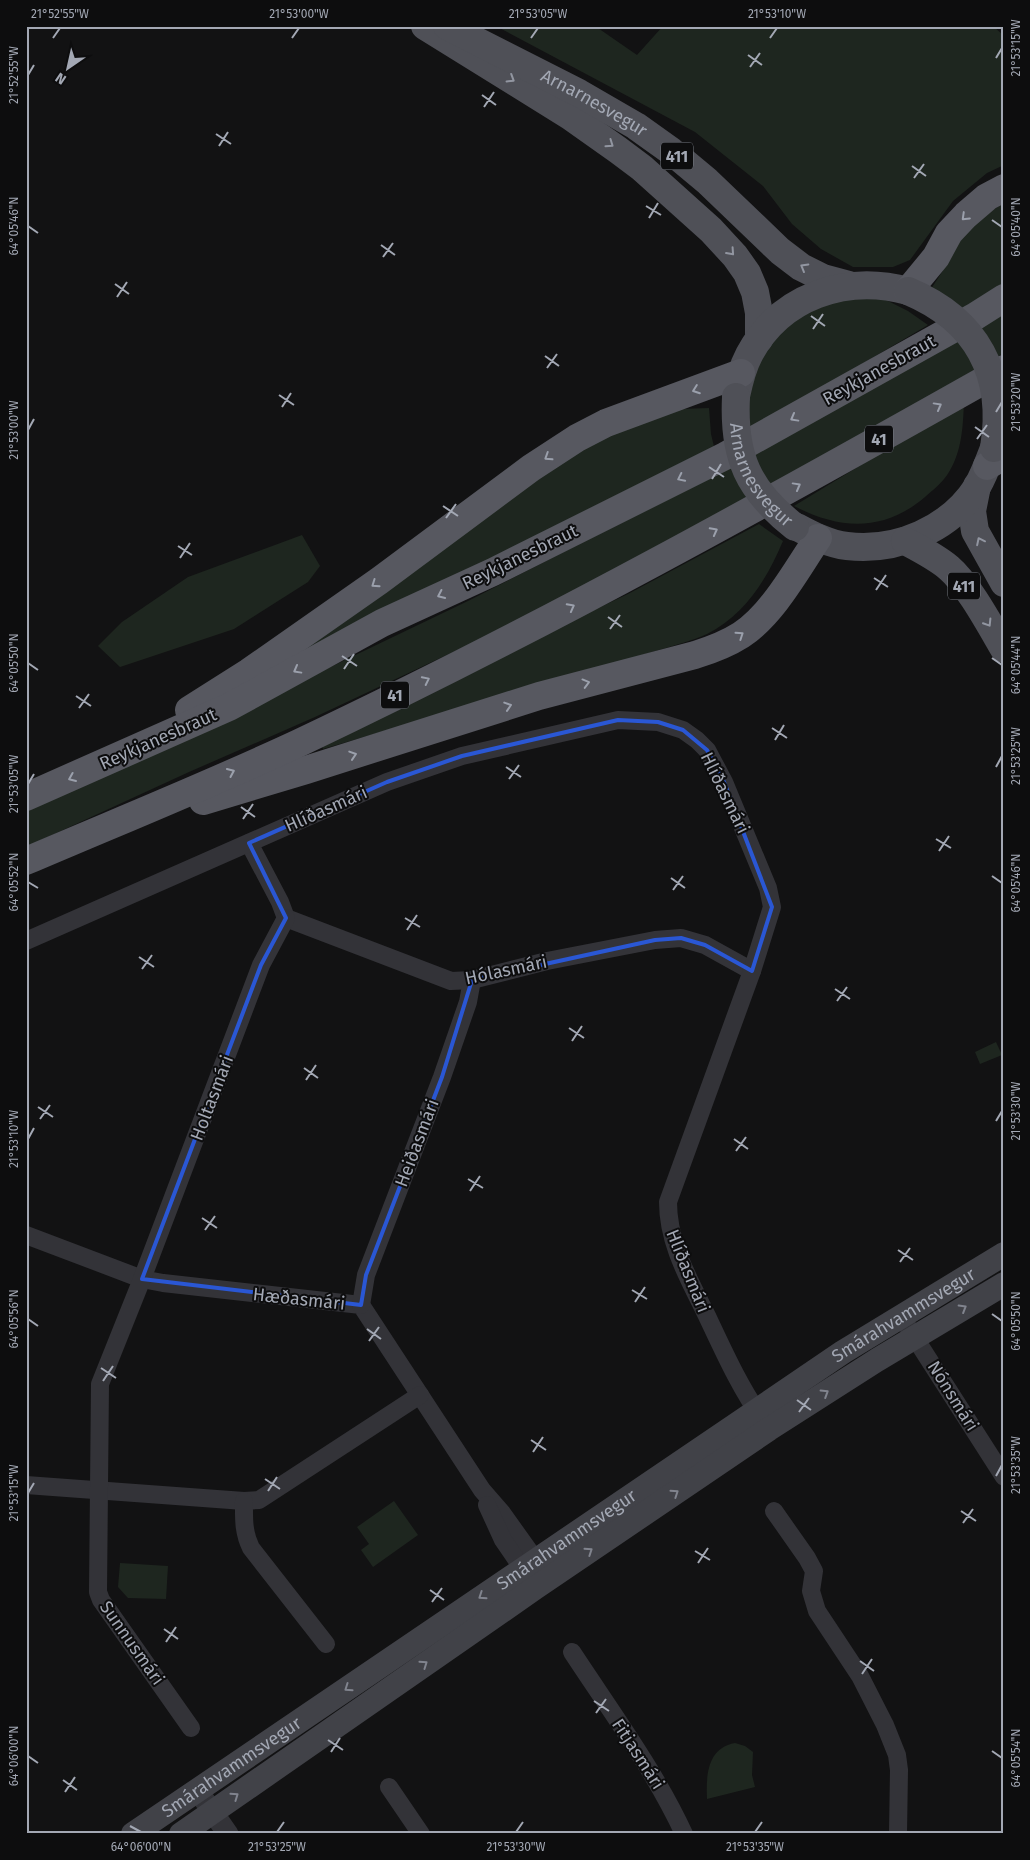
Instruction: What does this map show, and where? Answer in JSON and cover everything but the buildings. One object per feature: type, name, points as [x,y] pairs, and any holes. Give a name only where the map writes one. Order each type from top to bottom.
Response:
[{"type":"highway","points":[[908,291],[936,257],[949,233],[987,197],[1004,188]]},
{"type":"highway","name":"Reykjanesbraut","points":[[26,797],[229,707],[382,623],[493,572],[725,456],[974,317],[1004,298]]},
{"type":"highway","name":"41","points":[[26,861],[298,743],[541,622],[754,510],[1004,368]]},
{"type":"highway","points":[[106,763],[249,672],[379,581],[531,468],[576,438],[606,423],[739,385]]},
{"type":"highway","points":[[86,836],[306,770],[538,696],[719,647],[742,634],[762,617],[779,596],[806,532]]},
{"type":"main road","name":"Arnarnesvegur","points":[[425,26],[570,116],[618,150],[648,173],[711,230],[735,256],[747,273],[755,292],[759,313],[759,339]]},
{"type":"main road","name":"Arnarnesvegur","points":[[447,26],[579,93],[636,126],[671,151],[707,181],[780,251],[801,267],[823,278],[849,285]]},
{"type":"main road","name":"Arnarnesvegur","points":[[990,464],[963,505],[936,527],[905,541],[876,547],[846,546],[806,532],[776,511],[759,492],[746,471],[738,447],[735,422],[739,385],[749,355],[759,339],[777,319],[799,303],[823,291],[849,285],[879,285],[908,291],[926,299],[958,322],[981,353],[995,390],[997,419],[990,464],[972,511],[975,531],[1004,583]]},
{"type":"main road","name":"411","points":[[905,541],[950,568],[989,623],[1004,650]]},
{"type":"main road","name":"Smárahvammsvegur","points":[[181,1834],[756,1410],[843,1352],[1004,1254]]},
{"type":"main road","name":"Smárahvammsvegur","points":[[133,1834],[535,1573],[915,1337],[1004,1284]]},
{"type":"street","name":"Hlíðasmári","points":[[26,941],[387,782],[462,756],[618,720],[658,722],[683,730],[707,750],[724,782],[768,888],[772,907],[752,971],[668,1202],[668,1220],[675,1248],[732,1369],[769,1429]]},
{"type":"street","points":[[249,843],[280,902],[286,918]]},
{"type":"street","name":"Hólasmári","points":[[286,918],[450,981],[472,980],[567,957],[654,940],[681,938],[705,945],[752,971]]},
{"type":"street","name":"Holtasmári","points":[[142,1279],[261,965],[286,918]]},
{"type":"street","name":"Heiðasmári","points":[[361,1305],[366,1275],[445,1068],[468,1002],[472,980]]},
{"type":"street","name":"Hæðasmári","points":[[26,1235],[142,1279],[206,1289],[361,1305],[482,1490],[502,1540],[535,1573]]},
{"type":"street","name":"Sunnusmári","points":[[142,1279],[100,1384],[97,1586],[101,1600],[191,1728]]},
{"type":"street","name":"Nónsmári","points":[[902,1316],[1004,1477]]},
{"type":"street","points":[[26,1485],[244,1501],[259,1500],[420,1395]]},
{"type":"street","points":[[244,1501],[243,1525],[251,1548],[326,1644]]},
{"type":"street","points":[[774,1511],[808,1558],[814,1571],[811,1591],[816,1611],[860,1676],[898,1755],[898,1834]]},
{"type":"street","name":"Fitjasmári","points":[[572,1652],[657,1783],[684,1834]]},
{"type":"street","points":[[388,1787],[421,1834]]},
{"type":"street","points":[[198,1791],[228,1834]]},
{"type":"highlighted area","points":[[618,720],[658,722],[683,730],[707,750],[724,782],[772,907],[752,971],[705,945],[681,938],[655,940],[472,980],[442,1077],[366,1275],[361,1305],[142,1279],[261,965],[286,918],[249,843],[387,782],[462,756]]},
{"type":"shaded area","points":[[496,26],[595,26],[637,55],[663,26],[993,26],[1004,36],[1004,165],[987,173],[953,201],[910,260],[893,267],[853,267],[821,249],[792,224],[763,186],[695,132]]},
{"type":"shaded area","points":[[1004,203],[1004,293],[968,316],[931,289],[942,272],[952,248],[976,221]]},
{"type":"shaded area","points":[[823,298],[882,298],[908,311],[928,325],[745,433],[744,384],[773,332]]},
{"type":"shaded area","points":[[1004,311],[1004,353],[779,482],[521,620],[315,717],[189,772],[26,847],[26,808],[239,711],[470,600],[722,471]]},
{"type":"shaded area","points":[[964,402],[961,438],[957,456],[947,476],[925,497],[909,508],[894,517],[878,522],[861,524],[828,520],[794,506]]},
{"type":"shaded area","points":[[709,408],[711,434],[716,455],[376,623],[261,667],[567,456],[602,435],[680,409]]},
{"type":"shaded area","points":[[759,524],[783,541],[777,555],[762,582],[744,606],[733,617],[707,634],[677,645],[323,749],[321,742],[426,689],[628,594]]},
{"type":"shaded area","points":[[302,535],[320,566],[308,582],[234,629],[120,667],[98,646],[122,622],[188,577]]},
{"type":"shaded area","points":[[996,1042],[1002,1055],[980,1064],[975,1052]]},
{"type":"shaded area","points":[[394,1501],[418,1535],[373,1567],[361,1550],[369,1544],[357,1527]]},
{"type":"shaded area","points":[[120,1563],[168,1566],[166,1599],[128,1598],[118,1587]]},
{"type":"shaded area","points":[[735,1743],[745,1746],[753,1752],[752,1775],[755,1787],[707,1799],[707,1781],[710,1764],[719,1751]]}]
